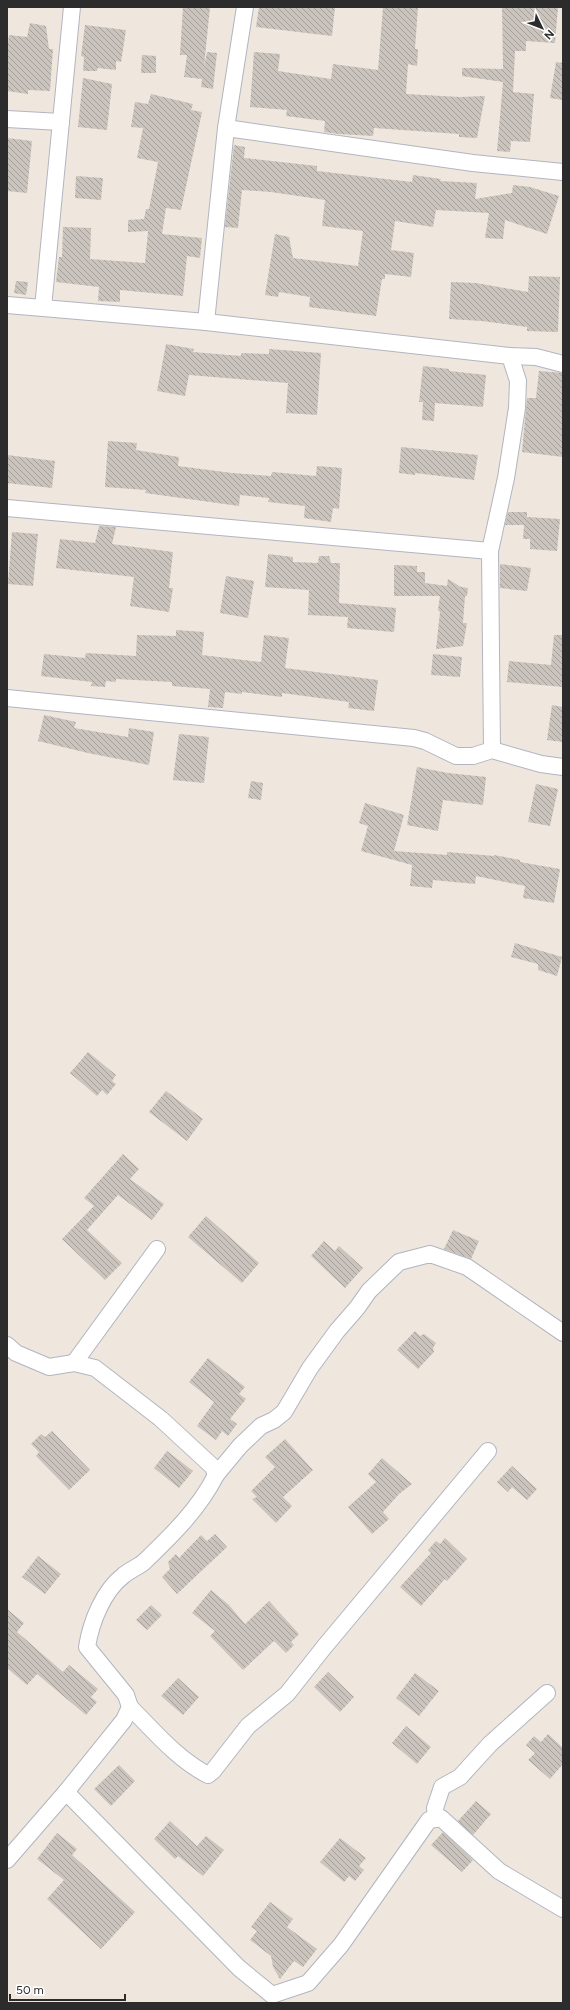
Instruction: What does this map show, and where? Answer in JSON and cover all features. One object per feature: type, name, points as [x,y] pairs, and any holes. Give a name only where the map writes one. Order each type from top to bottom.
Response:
[{"type":"street","points":[[43,308],[72,7]]},
{"type":"street","points":[[206,322],[226,128],[245,7]]},
{"type":"street","points":[[7,119],[61,122]]},
{"type":"street","points":[[226,128],[474,163],[563,172]]},
{"type":"street","points":[[7,305],[206,322],[510,356],[536,357],[563,364]]},
{"type":"street","points":[[492,750],[490,551],[506,478],[517,408],[518,381],[510,356]]},
{"type":"street","points":[[7,508],[490,551]]},
{"type":"street","points":[[7,698],[414,738],[425,741],[456,756],[473,756],[492,750],[541,764],[563,767]]},
{"type":"street","points":[[74,1363],[157,1249]]},
{"type":"street","points":[[488,1451],[325,1646],[287,1694],[248,1726],[213,1771],[208,1775],[193,1766],[165,1742],[130,1707],[126,1695],[87,1647],[90,1629],[105,1598],[123,1576],[142,1563],[182,1524],[210,1486],[216,1475],[240,1446],[261,1426],[274,1420],[284,1412],[310,1368],[337,1331],[357,1308],[369,1291],[399,1262],[430,1254],[467,1268],[563,1333]]},
{"type":"street","points":[[7,1346],[16,1353],[49,1367],[74,1363],[95,1368],[161,1419],[214,1468],[216,1475]]},
{"type":"street","points":[[436,1819],[435,1808],[442,1787],[460,1776],[490,1744],[547,1693]]},
{"type":"street","points":[[7,1860],[66,1792],[124,1720],[130,1707]]},
{"type":"street","points":[[66,1792],[239,1968],[272,1995],[308,1983],[342,1944],[429,1820],[441,1818],[499,1871],[563,1909]]},
{"type":"building","points":[[183,7],[210,7],[204,67],[207,52],[217,53],[213,89],[201,87],[202,79],[184,77],[187,55],[180,55]]},
{"type":"building","points":[[259,7],[335,7],[332,36],[256,27]]},
{"type":"building","points":[[383,7],[418,7],[415,49],[418,49],[417,66],[408,64],[406,94],[460,97],[485,96],[477,138],[459,137],[459,134],[374,128],[373,136],[324,132],[325,121],[286,116],[287,110],[250,107],[254,52],[280,54],[278,71],[331,79],[333,64],[378,70]]},
{"type":"building","points":[[502,7],[558,7],[555,43],[526,41],[526,51],[515,51],[513,92],[534,94],[530,142],[511,141],[510,152],[497,151],[503,82],[462,76],[462,68],[503,69]]},
{"type":"building","points":[[30,23],[46,26],[49,49],[53,49],[50,91],[28,90],[28,94],[7,91],[7,51],[9,35],[27,37]]},
{"type":"building","points":[[85,25],[126,30],[121,62],[116,61],[116,70],[98,68],[97,71],[83,71],[84,57],[81,56]]},
{"type":"building","points":[[142,55],[156,56],[156,73],[141,73]]},
{"type":"building","points":[[556,62],[563,63],[563,100],[550,98]]},
{"type":"building","points":[[83,78],[112,84],[107,130],[78,127]]},
{"type":"building","points":[[151,94],[193,104],[191,110],[202,112],[181,210],[166,208],[162,234],[202,238],[200,258],[187,256],[183,296],[120,290],[120,302],[98,301],[99,287],[56,282],[59,257],[62,257],[63,227],[91,228],[90,259],[145,263],[148,231],[128,232],[128,220],[144,219],[146,209],[149,209],[158,162],[137,158],[143,128],[131,127],[135,102],[148,104]]},
{"type":"building","points":[[7,138],[32,141],[27,193],[7,191]]},
{"type":"building","points":[[234,145],[245,147],[244,158],[317,166],[317,171],[412,182],[413,175],[441,179],[440,181],[477,183],[475,199],[512,193],[513,185],[530,187],[559,196],[547,234],[505,220],[503,239],[485,238],[489,213],[436,210],[433,227],[395,221],[391,250],[414,253],[411,277],[385,274],[385,279],[382,279],[376,316],[309,307],[310,297],[279,292],[278,297],[265,295],[275,234],[289,237],[293,258],[358,266],[363,231],[322,226],[325,200],[271,192],[242,190],[238,228],[225,227]]},
{"type":"building","points":[[76,176],[103,178],[101,200],[75,198]]},
{"type":"building","points":[[529,276],[560,277],[558,332],[527,331],[527,327],[482,321],[449,319],[451,282],[476,283],[528,292]]},
{"type":"building","points":[[16,281],[28,282],[26,295],[14,293]]},
{"type":"building","points":[[166,344],[194,349],[193,352],[241,356],[241,353],[269,354],[269,349],[321,353],[317,415],[286,413],[288,383],[189,375],[185,396],[157,391]]},
{"type":"building","points":[[423,366],[449,369],[449,371],[486,375],[483,407],[435,403],[434,421],[422,420],[423,402],[419,402]]},
{"type":"building","points":[[539,371],[563,373],[563,457],[522,452],[527,398],[536,398]]},
{"type":"building","points":[[108,441],[137,443],[136,450],[179,457],[178,466],[232,473],[271,476],[272,472],[316,476],[317,466],[342,468],[339,509],[333,508],[331,522],[304,518],[305,506],[268,502],[269,498],[240,495],[239,506],[145,493],[146,490],[105,487]]},
{"type":"building","points":[[401,447],[478,455],[474,480],[415,473],[415,475],[399,473]]},
{"type":"building","points":[[7,455],[55,461],[52,488],[7,483]]},
{"type":"building","points":[[508,512],[527,512],[527,517],[560,519],[557,551],[530,549],[530,539],[523,539],[524,525],[505,525]]},
{"type":"building","points":[[99,526],[116,527],[112,544],[173,552],[169,588],[173,588],[169,612],[130,606],[134,577],[56,568],[60,539],[95,543]]},
{"type":"building","points":[[12,532],[38,534],[33,586],[8,584]]},
{"type":"building","points":[[268,554],[293,557],[293,562],[318,563],[319,556],[329,556],[331,563],[340,563],[339,603],[396,608],[394,632],[347,628],[348,617],[308,615],[309,590],[265,587]]},
{"type":"building","points":[[500,564],[531,568],[527,591],[500,588]]},
{"type":"building","points":[[394,565],[417,566],[417,572],[425,572],[425,583],[447,586],[448,579],[461,587],[468,588],[467,596],[465,596],[463,623],[467,623],[463,646],[436,649],[440,612],[438,610],[440,596],[394,596]]},
{"type":"building","points":[[226,576],[254,581],[248,618],[220,613]]},
{"type":"building","points":[[176,630],[204,632],[202,655],[261,662],[264,635],[289,638],[285,668],[378,680],[374,711],[348,708],[349,702],[282,693],[282,697],[242,692],[242,694],[225,692],[223,708],[208,707],[210,689],[172,686],[172,682],[116,679],[116,682],[106,681],[105,687],[91,686],[92,682],[41,676],[44,654],[85,658],[86,653],[136,656],[137,635],[176,636]]},
{"type":"building","points":[[554,635],[563,635],[563,687],[507,682],[509,661],[551,665]]},
{"type":"building","points":[[433,654],[462,657],[460,677],[431,675]]},
{"type":"building","points":[[552,705],[563,707],[563,742],[547,740]]},
{"type":"building","points":[[44,715],[76,722],[74,728],[128,737],[129,728],[154,732],[149,765],[38,741]]},
{"type":"building","points":[[179,734],[209,737],[204,783],[173,780]]},
{"type":"building","points":[[417,767],[448,773],[486,777],[483,805],[443,800],[438,831],[407,825]]},
{"type":"building","points":[[251,781],[263,783],[261,800],[248,798]]},
{"type":"building","points":[[536,784],[558,789],[550,826],[528,822]]},
{"type":"building","points":[[365,803],[404,815],[394,851],[447,855],[447,852],[494,855],[520,860],[520,862],[560,869],[554,903],[523,898],[525,886],[476,876],[475,884],[433,880],[432,888],[410,886],[412,865],[361,851],[368,826],[359,823]]},
{"type":"building","points":[[515,943],[562,957],[557,976],[538,970],[538,964],[511,957]]},
{"type":"building","points":[[88,1052],[116,1075],[112,1081],[116,1084],[107,1095],[102,1090],[97,1096],[70,1073]]},
{"type":"building","points":[[166,1091],[203,1119],[187,1141],[149,1112]]},
{"type":"building","points":[[123,1154],[139,1169],[130,1179],[164,1204],[152,1220],[118,1195],[87,1230],[122,1263],[105,1280],[62,1239],[94,1206],[84,1198]]},
{"type":"building","points":[[206,1216],[259,1263],[242,1283],[188,1237]]},
{"type":"building","points":[[453,1230],[479,1241],[471,1259],[444,1249]]},
{"type":"building","points":[[324,1241],[335,1251],[339,1246],[363,1268],[345,1288],[311,1256]]},
{"type":"building","points":[[415,1331],[420,1336],[424,1334],[436,1343],[433,1348],[434,1352],[418,1369],[397,1350]]},
{"type":"building","points":[[208,1358],[245,1387],[239,1394],[246,1399],[230,1419],[237,1424],[228,1436],[222,1431],[216,1440],[197,1426],[214,1402],[189,1382]]},
{"type":"building","points":[[52,1431],[90,1470],[69,1490],[36,1456],[39,1452],[31,1444],[41,1434],[45,1437]]},
{"type":"building","points":[[285,1439],[313,1470],[283,1497],[292,1506],[276,1523],[252,1499],[257,1497],[251,1491],[275,1467],[265,1457]]},
{"type":"building","points":[[167,1451],[193,1471],[179,1488],[154,1468]]},
{"type":"building","points":[[382,1458],[412,1484],[399,1494],[383,1512],[389,1519],[372,1534],[348,1507],[376,1482],[368,1474]]},
{"type":"building","points":[[512,1466],[537,1489],[527,1500],[512,1487],[508,1492],[497,1482]]},
{"type":"building","points":[[215,1534],[227,1547],[177,1594],[162,1577],[170,1569],[168,1562],[176,1554],[179,1558],[201,1535],[207,1541]]},
{"type":"building","points":[[445,1538],[467,1559],[447,1581],[445,1579],[421,1606],[400,1587],[431,1553],[428,1550],[436,1541],[440,1544]]},
{"type":"building","points":[[38,1556],[61,1574],[45,1594],[22,1577]]},
{"type":"building","points":[[211,1590],[229,1605],[245,1624],[269,1601],[299,1634],[291,1642],[294,1645],[286,1653],[274,1641],[243,1670],[210,1636],[215,1631],[192,1613]]},
{"type":"building","points":[[151,1605],[162,1615],[147,1630],[136,1620]]},
{"type":"building","points":[[7,1609],[24,1623],[17,1632],[63,1672],[69,1665],[98,1689],[91,1697],[97,1702],[86,1715],[37,1674],[27,1685],[7,1668]]},
{"type":"building","points":[[328,1672],[354,1697],[340,1712],[314,1687]]},
{"type":"building","points":[[415,1673],[439,1691],[419,1716],[396,1698]]},
{"type":"building","points":[[178,1678],[199,1697],[183,1715],[161,1696]]},
{"type":"building","points":[[406,1726],[431,1747],[417,1764],[392,1743]]},
{"type":"building","points":[[548,1734],[563,1748],[563,1764],[550,1779],[528,1760],[535,1753],[526,1745],[534,1736],[541,1742]]},
{"type":"building","points":[[119,1765],[135,1781],[111,1806],[94,1789]]},
{"type":"building","points":[[476,1801],[491,1814],[473,1835],[458,1821]]},
{"type":"building","points":[[170,1821],[197,1846],[206,1836],[224,1850],[203,1876],[178,1856],[175,1859],[154,1839]]},
{"type":"building","points":[[443,1832],[473,1860],[462,1872],[431,1845]]},
{"type":"building","points":[[57,1833],[77,1849],[72,1855],[135,1912],[101,1949],[47,1899],[64,1880],[37,1859]]},
{"type":"building","points":[[340,1838],[366,1858],[359,1866],[364,1870],[355,1881],[349,1876],[344,1882],[320,1862]]},
{"type":"building","points":[[270,1902],[293,1919],[287,1927],[317,1949],[303,1967],[294,1961],[280,1979],[273,1967],[271,1956],[250,1940],[257,1931],[251,1927]]}]
